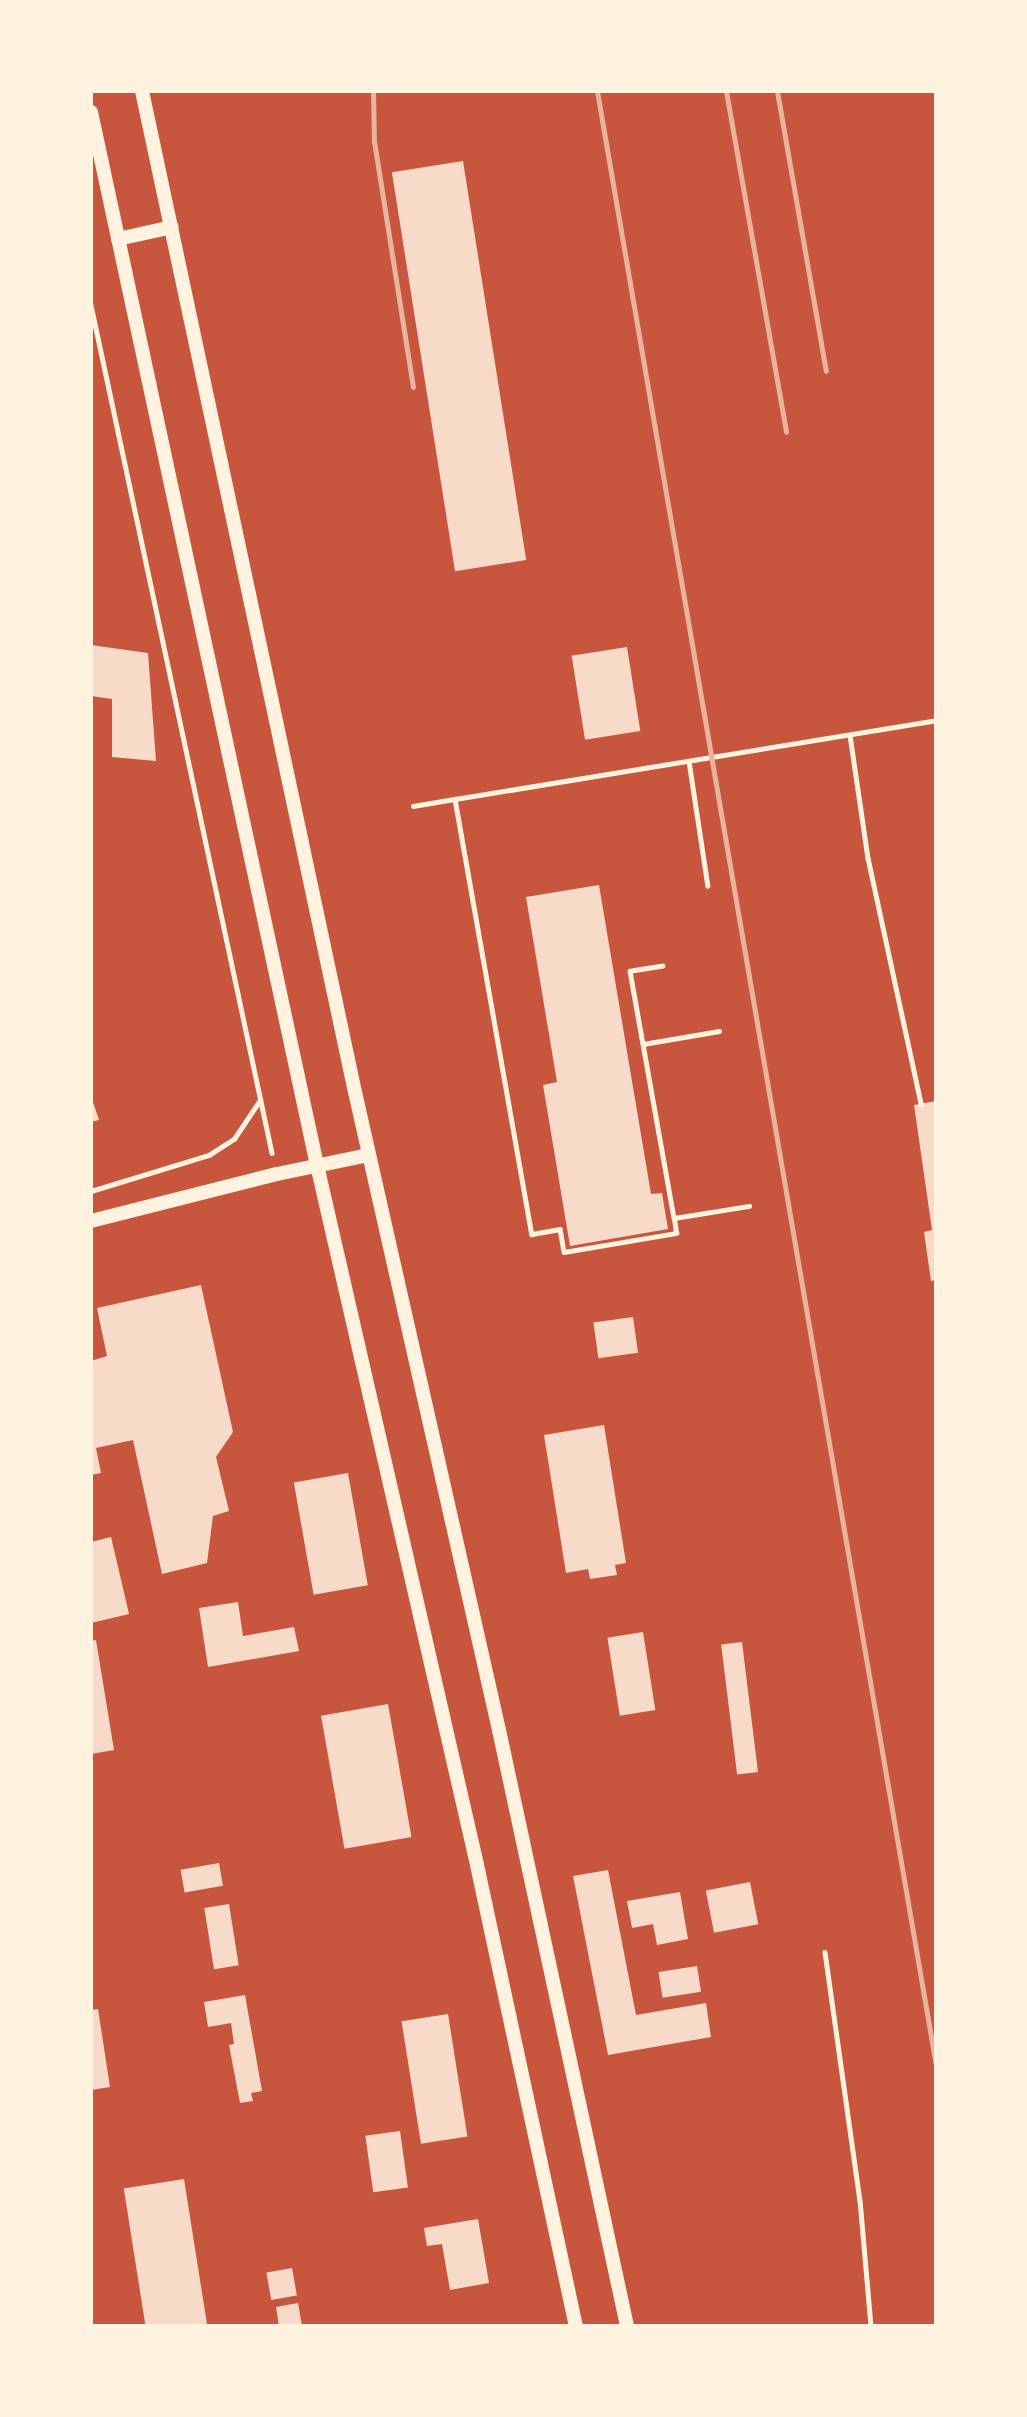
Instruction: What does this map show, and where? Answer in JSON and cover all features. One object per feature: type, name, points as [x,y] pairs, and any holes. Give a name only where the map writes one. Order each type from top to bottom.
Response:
[{"type":"main road","points":[[142,91],[369,1155],[505,1757],[627,2326]]},
{"type":"main road","points":[[91,112],[317,1165],[477,1864],[576,2326]]},
{"type":"main road","points":[[118,239],[172,227]]},
{"type":"main road","points":[[91,1221],[277,1174],[369,1155]]},
{"type":"path","points":[[91,305],[93,325],[277,1174]]},
{"type":"path","points":[[413,806],[936,720]]},
{"type":"path","points":[[850,735],[868,858],[920,1104]]},
{"type":"path","points":[[690,761],[708,886]]},
{"type":"path","points":[[455,799],[531,1234],[560,1229],[564,1252],[676,1233],[630,971],[663,965]]},
{"type":"path","points":[[643,1044],[719,1031]]},
{"type":"path","points":[[91,1191],[209,1155],[234,1139],[261,1099]]},
{"type":"path","points":[[674,1219],[749,1206]]},
{"type":"path","points":[[825,1952],[860,2200],[872,2326]]},
{"type":"building","points":[[463,161],[526,560],[455,571],[392,172]]},
{"type":"building","points":[[91,645],[148,653],[156,761],[112,757],[112,699],[91,696]]},
{"type":"building","points":[[627,647],[640,731],[585,740],[572,656]]},
{"type":"building","points":[[599,885],[651,1194],[662,1193],[668,1229],[570,1246],[543,1085],[557,1082],[526,897]]},
{"type":"building","points":[[91,1096],[99,1120],[91,1122]]},
{"type":"building","points":[[936,1101],[936,1280],[931,1281],[924,1232],[932,1230],[914,1105]]},
{"type":"building","points":[[201,1285],[233,1432],[216,1457],[229,1511],[213,1516],[207,1563],[162,1574],[133,1440],[96,1448],[101,1473],[91,1475],[91,1361],[107,1356],[97,1308]]},
{"type":"building","points":[[633,1317],[638,1353],[598,1358],[593,1323]]},
{"type":"building","points":[[604,1425],[626,1563],[615,1565],[617,1575],[590,1579],[588,1569],[566,1573],[544,1435]]},
{"type":"building","points":[[348,1473],[368,1585],[314,1595],[294,1483]]},
{"type":"building","points":[[111,1537],[129,1614],[91,1623],[91,1542]]},
{"type":"building","points":[[238,1602],[243,1636],[294,1627],[299,1651],[208,1667],[199,1608]]},
{"type":"building","points":[[643,1632],[655,1710],[620,1716],[607,1638]]},
{"type":"building","points":[[96,1640],[114,1750],[91,1754],[91,1641]]},
{"type":"building","points":[[742,1642],[758,1772],[737,1775],[721,1645]]},
{"type":"building","points":[[388,1704],[411,1837],[344,1849],[321,1716]]},
{"type":"building","points":[[219,1863],[223,1886],[185,1892],[181,1870]]},
{"type":"building","points":[[608,1870],[636,2015],[706,2003],[711,2037],[608,2055],[573,1876]]},
{"type":"building","points":[[750,1882],[758,1924],[714,1933],[706,1891]]},
{"type":"building","points":[[680,1892],[688,1939],[657,1945],[653,1924],[632,1928],[627,1901]]},
{"type":"building","points":[[229,1904],[239,1965],[214,1969],[204,1908]]},
{"type":"building","points":[[697,1966],[701,1992],[663,1998],[658,1972]]},
{"type":"building","points":[[245,1995],[262,2091],[251,2093],[253,2101],[240,2103],[229,2045],[234,2044],[231,2023],[208,2027],[204,2002]]},
{"type":"building","points":[[98,2009],[110,2087],[91,2090],[91,2010]]},
{"type":"building","points":[[448,2014],[467,2136],[421,2144],[402,2021]]},
{"type":"building","points":[[400,2131],[408,2187],[373,2192],[365,2136]]},
{"type":"building","points":[[184,2179],[207,2326],[146,2326],[124,2189]]},
{"type":"building","points":[[478,2219],[489,2283],[450,2290],[442,2244],[427,2246],[424,2228]]},
{"type":"building","points":[[292,2268],[297,2296],[271,2300],[266,2273]]},
{"type":"building","points":[[298,2303],[302,2326],[279,2326],[276,2307]]},
{"type":"railway","points":[[373,91],[374,141],[413,387]]},
{"type":"railway","points":[[597,91],[936,2066]]},
{"type":"railway","points":[[726,91],[786,432]]},
{"type":"railway","points":[[777,91],[826,371]]}]
